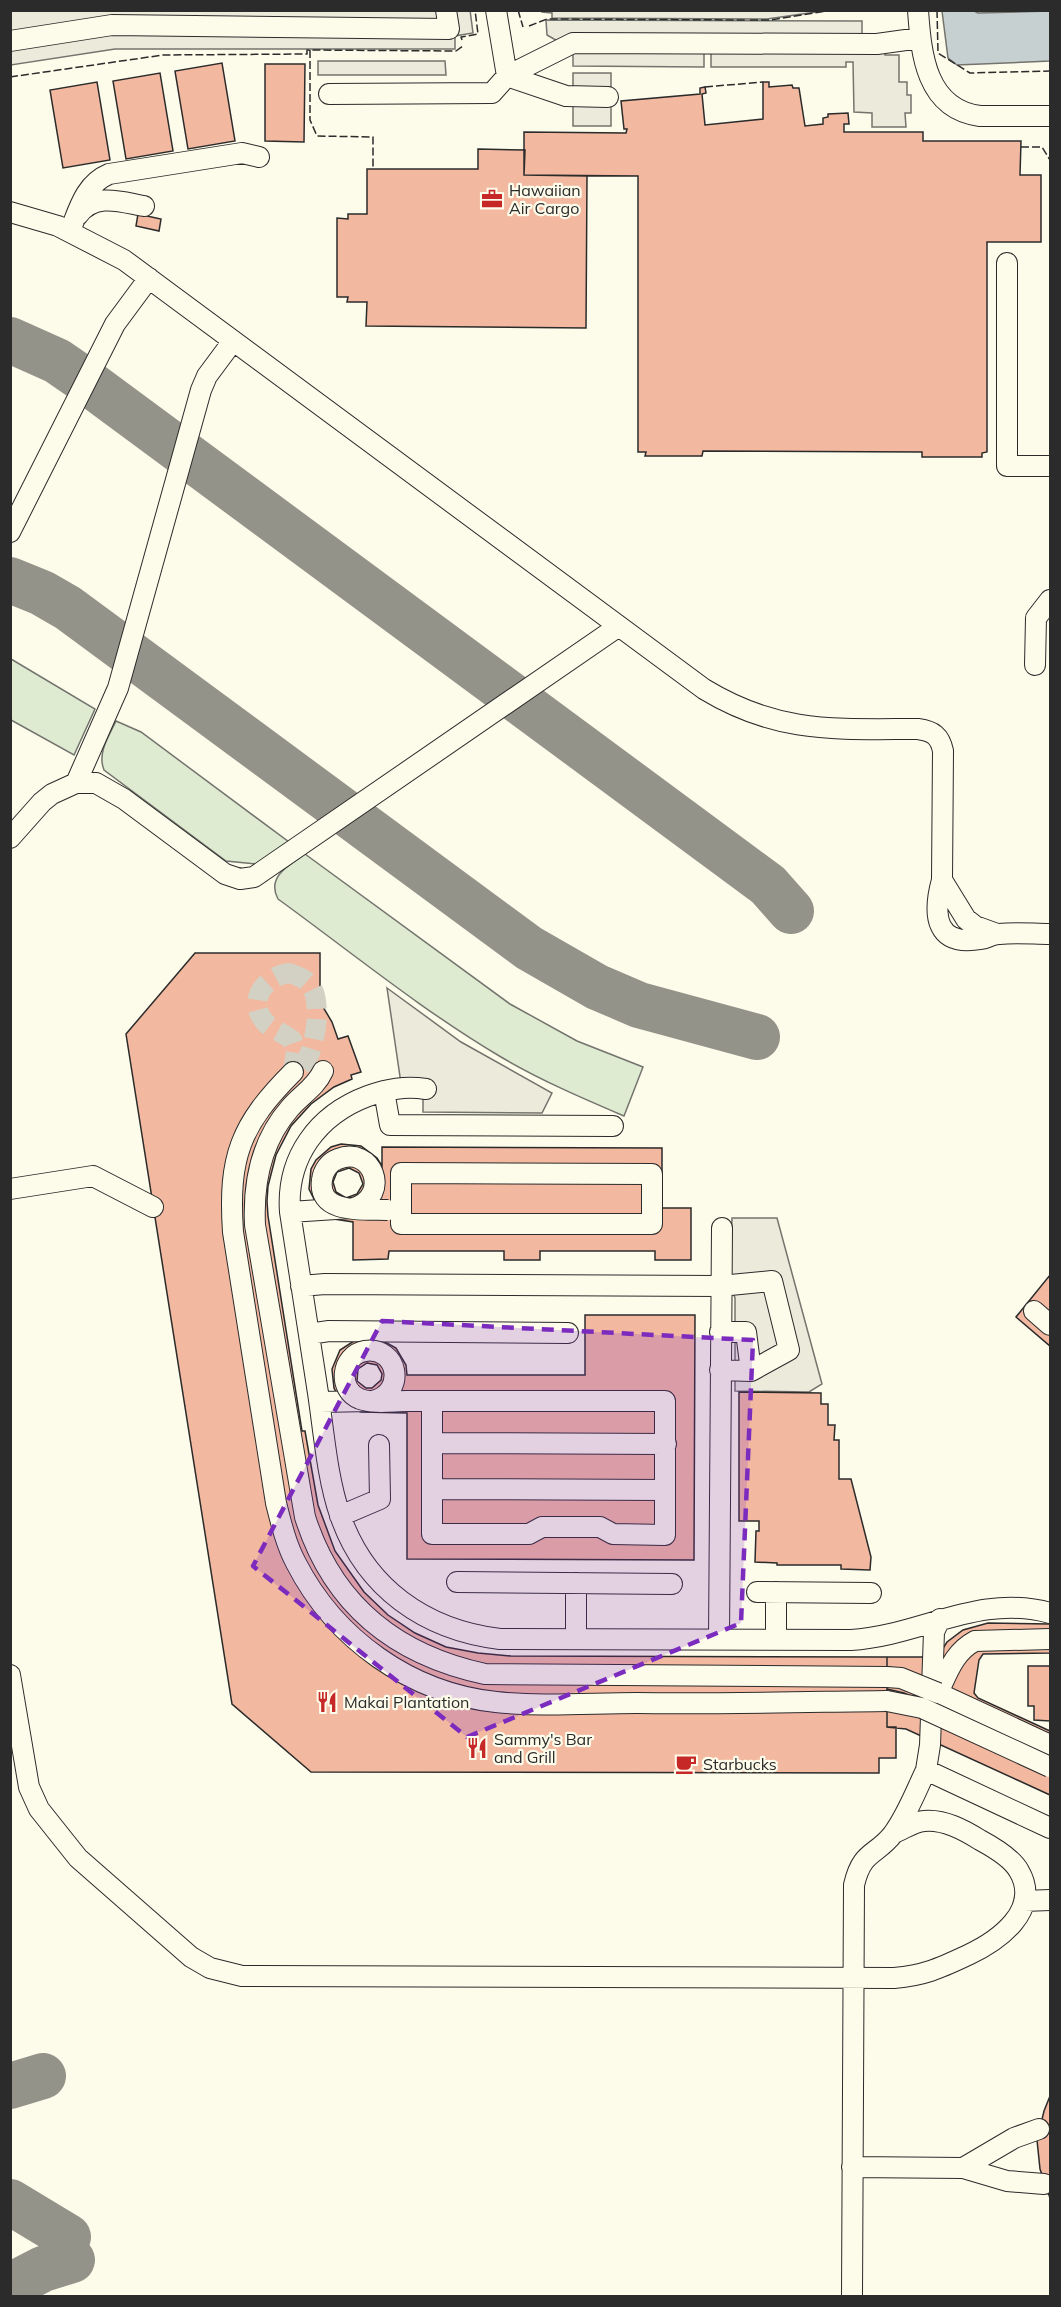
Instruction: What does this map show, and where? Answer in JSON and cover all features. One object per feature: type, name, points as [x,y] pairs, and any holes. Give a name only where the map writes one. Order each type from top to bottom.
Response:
[{"type":"street","points":[[10,41],[112,25],[449,29],[446,10]]},
{"type":"street","points":[[496,10],[507,76]]},
{"type":"street","points":[[918,10],[920,38],[928,75],[944,99],[955,108],[980,116],[1050,116]]},
{"type":"street","points":[[329,94],[492,93],[507,76],[573,43],[877,44],[920,38]]},
{"type":"street","points":[[507,76],[566,96],[608,97]]},
{"type":"street","points":[[73,225],[93,183],[109,174],[242,153],[259,157]]},
{"type":"street","points":[[73,225],[87,205],[104,199],[144,206]]},
{"type":"street","points":[[10,212],[73,225],[233,340],[704,689],[741,709],[771,719],[815,728],[918,729],[933,732],[939,737],[943,751],[942,880],[966,919],[975,926],[997,934],[1050,934]]},
{"type":"street","points":[[1007,263],[1007,466],[1050,466]]},
{"type":"street","points":[[10,532],[115,324],[148,278]]},
{"type":"street","points":[[76,783],[118,688],[201,390],[207,376],[233,340]]},
{"type":"street","points":[[1035,665],[1036,618],[1050,600]]},
{"type":"street","points":[[10,838],[51,794],[76,783],[96,783],[107,787],[225,874],[240,879],[254,877],[620,626]]},
{"type":"street","points":[[323,1071],[318,1083],[288,1110],[269,1139],[258,1172],[254,1206],[255,1225],[300,1498],[310,1534],[326,1567],[347,1595],[379,1627],[416,1651],[450,1666],[485,1674],[887,1677],[908,1681],[938,1693],[1050,1745]]},
{"type":"street","points":[[293,1072],[262,1105],[241,1142],[231,1186],[233,1232],[276,1503],[284,1533],[306,1582],[341,1627],[369,1652],[421,1682],[457,1695],[498,1702],[682,1704],[887,1701],[922,1708],[1050,1767]]},
{"type":"street","points":[[426,1089],[407,1086],[384,1091],[334,1113],[315,1130],[306,1142],[294,1168],[289,1192],[290,1212],[334,1495],[351,1541],[374,1575],[404,1604],[442,1625],[500,1639],[871,1639],[966,1612],[1026,1609],[1050,1613]]},
{"type":"street","points":[[384,1091],[390,1125],[613,1126]]},
{"type":"street","points":[[290,1212],[354,1208],[363,1205],[372,1195],[375,1177],[366,1162],[353,1156],[346,1156],[332,1162],[322,1175],[322,1191],[327,1198],[340,1208],[394,1210]]},
{"type":"street","points":[[401,1173],[652,1174],[651,1224],[401,1224],[394,1210],[401,1173]]},
{"type":"street","points":[[10,1189],[93,1176],[153,1207]]},
{"type":"street","points":[[719,1639],[722,1227]]},
{"type":"street","points":[[301,1286],[325,1284],[720,1286],[772,1281],[789,1350],[751,1371],[720,1370]]},
{"type":"street","points":[[1034,1311],[1050,1325]]},
{"type":"street","points":[[309,1334],[329,1331],[568,1333]]},
{"type":"street","points":[[720,1332],[746,1332],[751,1371]]},
{"type":"street","points":[[320,1402],[373,1401],[383,1398],[388,1393],[395,1376],[393,1366],[384,1355],[369,1350],[355,1355],[344,1374],[348,1389],[360,1399],[369,1401],[407,1401],[432,1401],[665,1401],[665,1534],[613,1534],[600,1527],[542,1527],[529,1534],[432,1534],[432,1401]]},
{"type":"street","points":[[432,1443],[666,1444]]},
{"type":"street","points":[[340,1516],[380,1499],[380,1445]]},
{"type":"street","points":[[432,1490],[665,1490]]},
{"type":"street","points":[[457,1582],[672,1584]]},
{"type":"street","points":[[576,1583],[576,1639]]},
{"type":"street","points":[[776,1640],[766,1592],[871,1593]]},
{"type":"street","points":[[894,1833],[926,1770],[930,1745],[934,1632],[940,1619]]},
{"type":"street","points":[[938,1693],[957,1654],[975,1641],[1050,1639]]},
{"type":"street","points":[[10,1675],[29,1787],[39,1809],[78,1858],[96,1876],[191,1957],[210,1968],[242,1976],[852,1978],[916,1976],[978,1951],[995,1940],[1017,1919],[1024,1901],[1023,1883],[1020,1872],[1002,1855],[970,1833],[955,1826],[926,1821],[915,1823],[894,1833],[869,1854],[856,1874],[853,1900],[852,1978],[852,2296]]},
{"type":"street","points":[[926,1770],[1050,1828]]},
{"type":"street","points":[[1024,1901],[1050,1900]]},
{"type":"street","points":[[963,2168],[1014,2138],[1039,2129]]},
{"type":"street","points":[[852,2167],[963,2168],[1007,2181],[1044,2184]]},
{"type":"highlighted area","points":[[382,1321],[753,1340],[741,1623],[467,1737],[253,1566]]},
{"type":"green space","points":[[11,659],[95,709],[74,755],[11,720]]},
{"type":"green space","points":[[116,721],[141,732],[289,842],[256,864],[226,861],[104,770],[103,751]]},
{"type":"green space","points":[[305,854],[510,1004],[577,1041],[643,1067],[624,1116],[531,1073],[472,1039],[415,1001],[278,899],[275,891],[277,878],[286,867]]},
{"type":"shaded area","points":[[470,10],[473,33],[455,36],[455,49],[115,49],[11,65],[11,11]]},
{"type":"shaded area","points":[[542,10],[823,11],[767,19],[552,18],[552,13],[542,12]]},
{"type":"shaded area","points":[[942,11],[978,13],[1050,11],[1050,61],[957,65],[948,58]]},
{"type":"shaded area","points":[[546,20],[862,21],[862,35],[885,35],[885,55],[899,55],[899,82],[907,82],[907,95],[911,95],[911,113],[905,113],[906,127],[872,127],[872,113],[854,112],[853,62],[846,62],[846,67],[711,67],[711,52],[704,53],[704,67],[573,66],[573,50],[547,35]]},
{"type":"shaded area","points":[[318,61],[445,61],[446,75],[318,75]]},
{"type":"shaded area","points":[[573,73],[611,73],[611,126],[573,126]]},
{"type":"shaded area","points":[[387,988],[461,1042],[552,1093],[542,1113],[423,1112],[423,1096],[403,1097]]},
{"type":"shaded area","points":[[732,1218],[777,1218],[822,1384],[809,1392],[735,1391],[735,1298],[729,1281]]},
{"type":"building","points":[[222,63],[235,141],[188,149],[175,71]]},
{"type":"building","points":[[265,64],[305,64],[304,142],[265,141]]},
{"type":"building","points":[[160,73],[173,151],[126,159],[113,81]]},
{"type":"building","points":[[97,82],[110,160],[63,168],[50,90]]},
{"type":"building","points":[[763,82],[769,82],[769,87],[792,85],[793,88],[799,88],[805,126],[823,124],[823,118],[828,117],[828,114],[848,113],[849,124],[844,124],[844,132],[923,132],[923,141],[1021,141],[1020,175],[1041,175],[1041,242],[987,242],[987,452],[982,453],[982,457],[922,457],[922,452],[703,451],[702,456],[645,456],[646,452],[638,452],[638,176],[524,175],[524,132],[626,133],[621,101],[700,94],[700,88],[705,87],[706,93],[702,94],[705,125],[763,119]]},
{"type":"building","points":[[478,149],[525,150],[524,175],[587,176],[586,328],[366,326],[367,302],[347,302],[348,297],[337,297],[337,218],[348,219],[348,214],[367,214],[367,169],[478,169]]},
{"type":"building","points":[[138,214],[161,219],[159,231],[136,226]]},
{"type":"building","points":[[195,953],[320,953],[320,1002],[332,1022],[338,1039],[348,1036],[361,1072],[351,1075],[352,1079],[334,1087],[311,1104],[291,1126],[276,1155],[268,1186],[267,1201],[302,1431],[305,1431],[318,1505],[335,1551],[364,1592],[388,1615],[415,1633],[446,1647],[478,1653],[511,1656],[887,1657],[887,1727],[896,1727],[896,1758],[879,1758],[879,1773],[311,1772],[232,1704],[126,1034]]},
{"type":"building","points":[[341,1144],[361,1146],[377,1158],[382,1166],[382,1147],[662,1148],[662,1208],[691,1208],[691,1260],[655,1260],[655,1251],[540,1251],[540,1260],[504,1260],[504,1251],[389,1251],[388,1259],[353,1260],[353,1222],[334,1219],[325,1214],[318,1207],[309,1189],[311,1169],[316,1160],[331,1147]],"holes":[[[349,1168],[359,1173],[363,1184],[357,1194],[346,1198],[336,1192],[333,1182],[337,1172]]]},
{"type":"building","points":[[1050,1275],[1050,1346],[1016,1317]]},
{"type":"building","points":[[585,1315],[695,1315],[694,1560],[407,1559],[407,1413],[361,1412],[352,1409],[338,1396],[334,1388],[332,1369],[340,1350],[357,1339],[378,1338],[396,1348],[406,1365],[407,1375],[585,1375]],"holes":[[[367,1363],[377,1365],[382,1374],[381,1380],[372,1388],[366,1388],[357,1381],[358,1369]]]},
{"type":"building","points":[[739,1392],[821,1393],[821,1404],[828,1404],[828,1425],[835,1425],[834,1440],[839,1440],[839,1479],[851,1479],[871,1557],[870,1570],[841,1569],[841,1565],[777,1565],[777,1563],[755,1562],[756,1531],[759,1531],[759,1521],[739,1521]]},
{"type":"building","points":[[988,1623],[1050,1624],[1050,1653],[983,1654],[979,1660],[974,1693],[978,1698],[1050,1731],[1050,1760],[904,1693],[887,1689],[887,1657],[931,1657],[940,1653],[947,1642],[963,1630]]},
{"type":"building","points":[[1028,1666],[1050,1666],[1050,1721],[1034,1720],[1034,1706],[1028,1706]]},
{"type":"building","points":[[887,1689],[904,1693],[1050,1760],[1050,1795],[906,1729],[887,1727]]},
{"type":"building","points":[[1050,2096],[1050,2198],[1040,2169],[1037,2140]]},
{"type":"taxiway","points":[[10,340],[57,361],[86,381],[768,885],[791,911]]},
{"type":"taxiway","points":[[10,580],[42,593],[68,608],[529,948],[597,987],[639,1005],[757,1037]]},
{"type":"taxiway","points":[[10,2086],[43,2076]]},
{"type":"taxiway","points":[[10,2202],[68,2237]]},
{"type":"taxiway","points":[[10,2286],[43,2269],[72,2260]]},
{"type":"tunnel","points":[[289,973],[308,982],[315,995],[317,1013],[310,1052],[304,1063],[293,1072],[296,1052],[292,1040],[267,1024],[259,1013],[257,1005],[258,997],[266,984],[280,975],[289,973]]},
{"type":"fence","points":[[462,40],[461,37],[478,34],[475,10]]},
{"type":"fence","points":[[518,10],[523,27]]},
{"type":"fence","points":[[750,20],[770,20],[833,10]]},
{"type":"fence","points":[[937,10],[938,53],[970,73],[1050,71]]},
{"type":"fence","points":[[529,26],[547,19],[746,20]]},
{"type":"fence","points":[[10,77],[163,55],[307,54],[307,50],[456,51],[463,46]]},
{"type":"fence","points":[[310,50],[310,120],[317,136],[373,137],[373,169]]},
{"type":"fence","points":[[705,87],[763,82]]},
{"type":"fence","points":[[1021,147],[1042,147],[1050,160],[1050,174]]},
{"type":"place","name":"Hawaiian Air Cargo","points":[[492,199]]},
{"type":"place","name":"Makai Plantation","points":[[327,1702]]},
{"type":"place","name":"Sammy's Bar and Grill","points":[[477,1748]]},
{"type":"place","name":"Starbucks","points":[[686,1764]]}]
